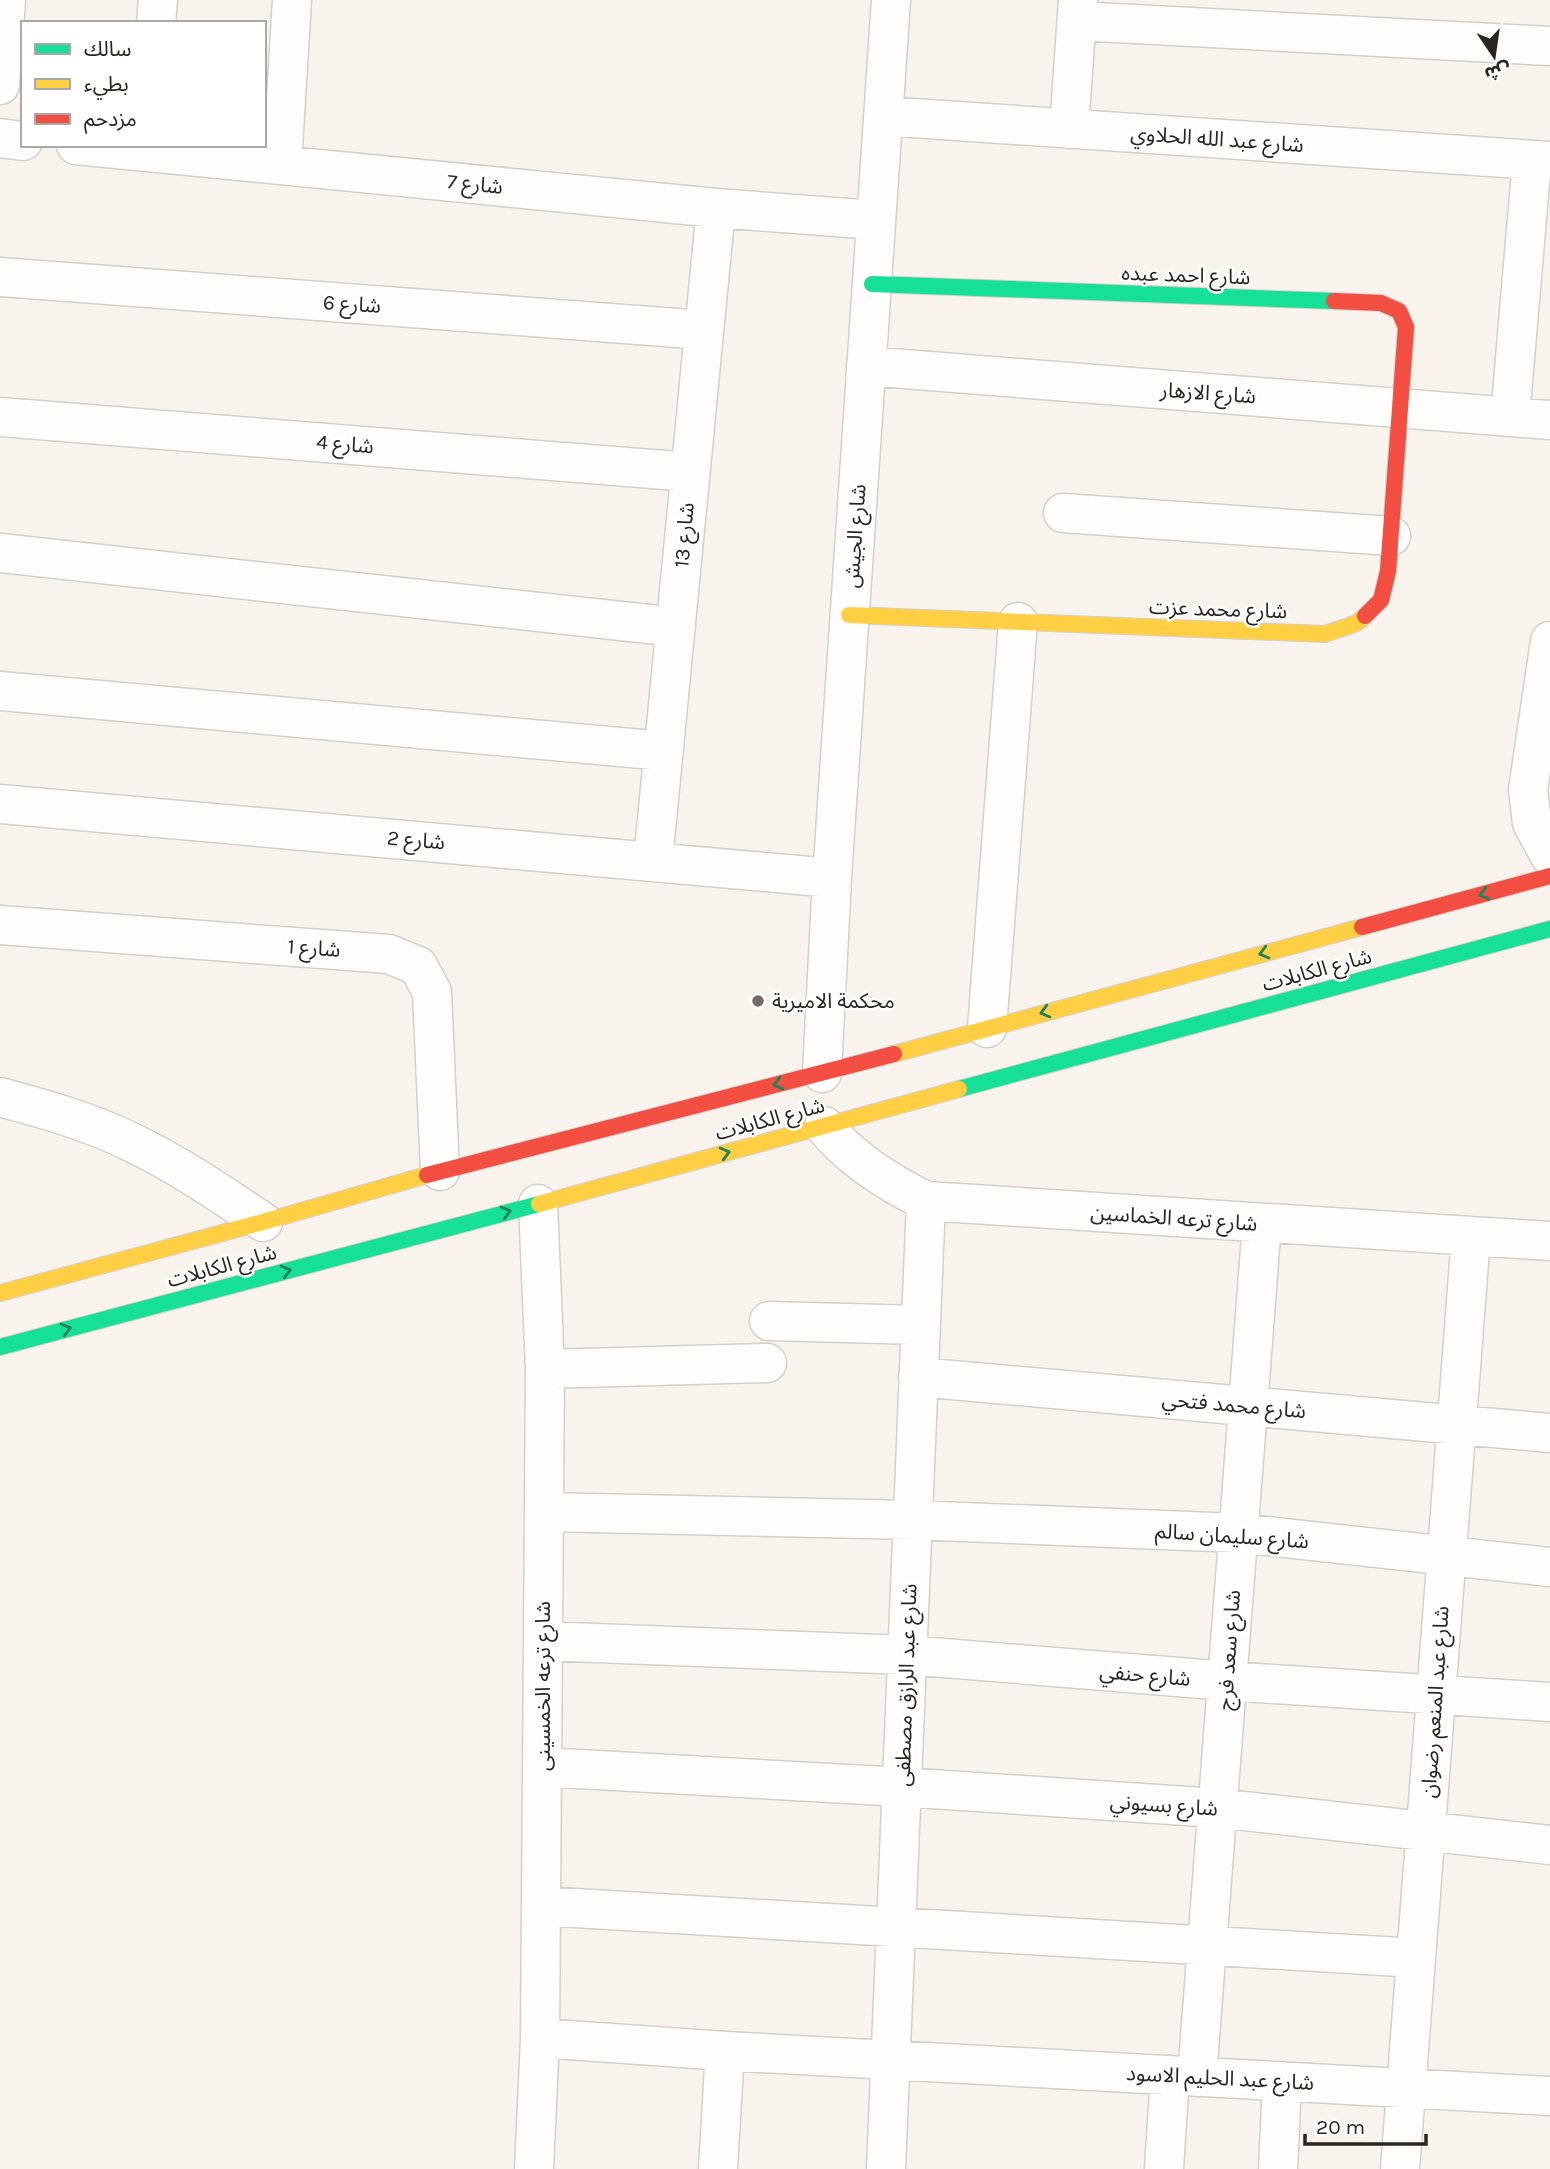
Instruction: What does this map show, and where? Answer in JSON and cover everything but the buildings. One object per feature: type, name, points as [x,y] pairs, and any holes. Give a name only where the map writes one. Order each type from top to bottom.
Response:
[{"type":"main road","name":"شارع احمد عبده","points":[[872,284],[1381,303],[1399,311],[1406,327],[1401,408]]},
{"type":"main road","name":"شارع محمد عزت","points":[[849,615],[1325,634],[1357,623],[1381,600],[1388,571],[1401,408]]},
{"type":"main road","name":"شارع الكابلات","points":[[0,1293],[440,1171],[822,1073],[1550,876]]},
{"type":"main road","name":"شارع الكابلات","points":[[0,1347],[1550,929]]},
{"type":"street","points":[[0,85],[6,0]]},
{"type":"street","points":[[156,21],[158,0]]},
{"type":"street","points":[[282,164],[292,0]]},
{"type":"street","name":"شارع الجيش","points":[[822,1073],[832,878],[891,0]]},
{"type":"street","points":[[1069,129],[1077,10],[1550,46]]},
{"type":"street","name":"شارع عبد الله الحلاوي","points":[[883,116],[1541,160]]},
{"type":"street","points":[[0,138],[21,141]]},
{"type":"street","name":"شارع 7","points":[[123,147],[716,208],[875,220]]},
{"type":"street","points":[[1510,417],[1538,236],[1541,160]]},
{"type":"street","name":"شارع 13","points":[[653,861],[716,208]]},
{"type":"street","name":"شارع 6","points":[[0,277],[704,330]]},
{"type":"street","name":"شارع الازهار","points":[[866,366],[1550,420]]},
{"type":"street","name":"شارع 4","points":[[0,417],[690,472]]},
{"type":"street","points":[[1063,513],[1391,536]]},
{"type":"street","points":[[0,553],[676,627]]},
{"type":"street","points":[[987,1028],[1018,622]]},
{"type":"street","points":[[1550,641],[1528,790],[1532,823],[1550,856]]},
{"type":"street","points":[[0,691],[664,751]]},
{"type":"street","name":"شارع 2","points":[[0,804],[832,878]]},
{"type":"street","name":"شارع 1","points":[[0,925],[389,954],[418,967],[432,992],[440,1171]]},
{"type":"street","points":[[0,1097],[61,1113],[133,1143],[200,1180],[263,1222]]},
{"type":"street","name":"شارع ترعه الخماسين","points":[[824,1126],[843,1146],[894,1185],[926,1202],[1550,1241]]},
{"type":"street","name":"شارع عبد الرازق مصطفى","points":[[886,2169],[926,1202]]},
{"type":"street","name":"شارع ترعه الخمسينى","points":[[534,2169],[540,2038],[545,1369],[538,1204]]},
{"type":"street","name":"شارع سعد فرج","points":[[1164,2169],[1207,1945],[1262,1223]]},
{"type":"street","name":"شارع عبد المنعم رضوان","points":[[1400,2169],[1471,1236]]},
{"type":"street","points":[[769,1321],[921,1325]]},
{"type":"street","points":[[545,1369],[767,1363]]},
{"type":"street","name":"شارع محمد فتحي","points":[[918,1377],[1550,1433]]},
{"type":"street","name":"شارع سليمان سالم","points":[[544,1512],[913,1520],[1238,1533],[1550,1566]]},
{"type":"street","name":"شارع حنفي","points":[[543,1641],[907,1655],[1227,1681],[1550,1702]]},
{"type":"street","name":"شارع بسيوني","points":[[543,1768],[902,1787],[1217,1808],[1550,1845]]},
{"type":"street","points":[[541,1906],[1416,1958]]},
{"type":"street","name":"شارع عبد الحليم الاسود","points":[[540,2038],[725,2051],[1550,2096]]},
{"type":"street","points":[[718,2169],[725,2051]]},
{"type":"street","points":[[1278,2169],[1282,2081]]},
{"type":"traffic: fast","points":[[872,284],[1334,301]]},
{"type":"traffic: fast","points":[[959,1089],[1550,929]]},
{"type":"traffic: fast","points":[[0,1347],[539,1204]]},
{"type":"traffic: slow","points":[[849,615],[1325,634],[1357,623],[1365,616]]},
{"type":"traffic: slow","points":[[894,1054],[1362,927]]},
{"type":"traffic: slow","points":[[539,1204],[959,1089]]},
{"type":"traffic: slow","points":[[0,1293],[427,1175]]},
{"type":"traffic: jam","points":[[1334,301],[1381,303],[1399,311],[1406,327],[1388,571],[1381,600],[1365,616]]},
{"type":"traffic: jam","points":[[1362,927],[1550,876]]},
{"type":"traffic: jam","points":[[427,1175],[894,1054]]},
{"type":"place","name":"محكمة الاميرية","points":[[758,1001]]}]
